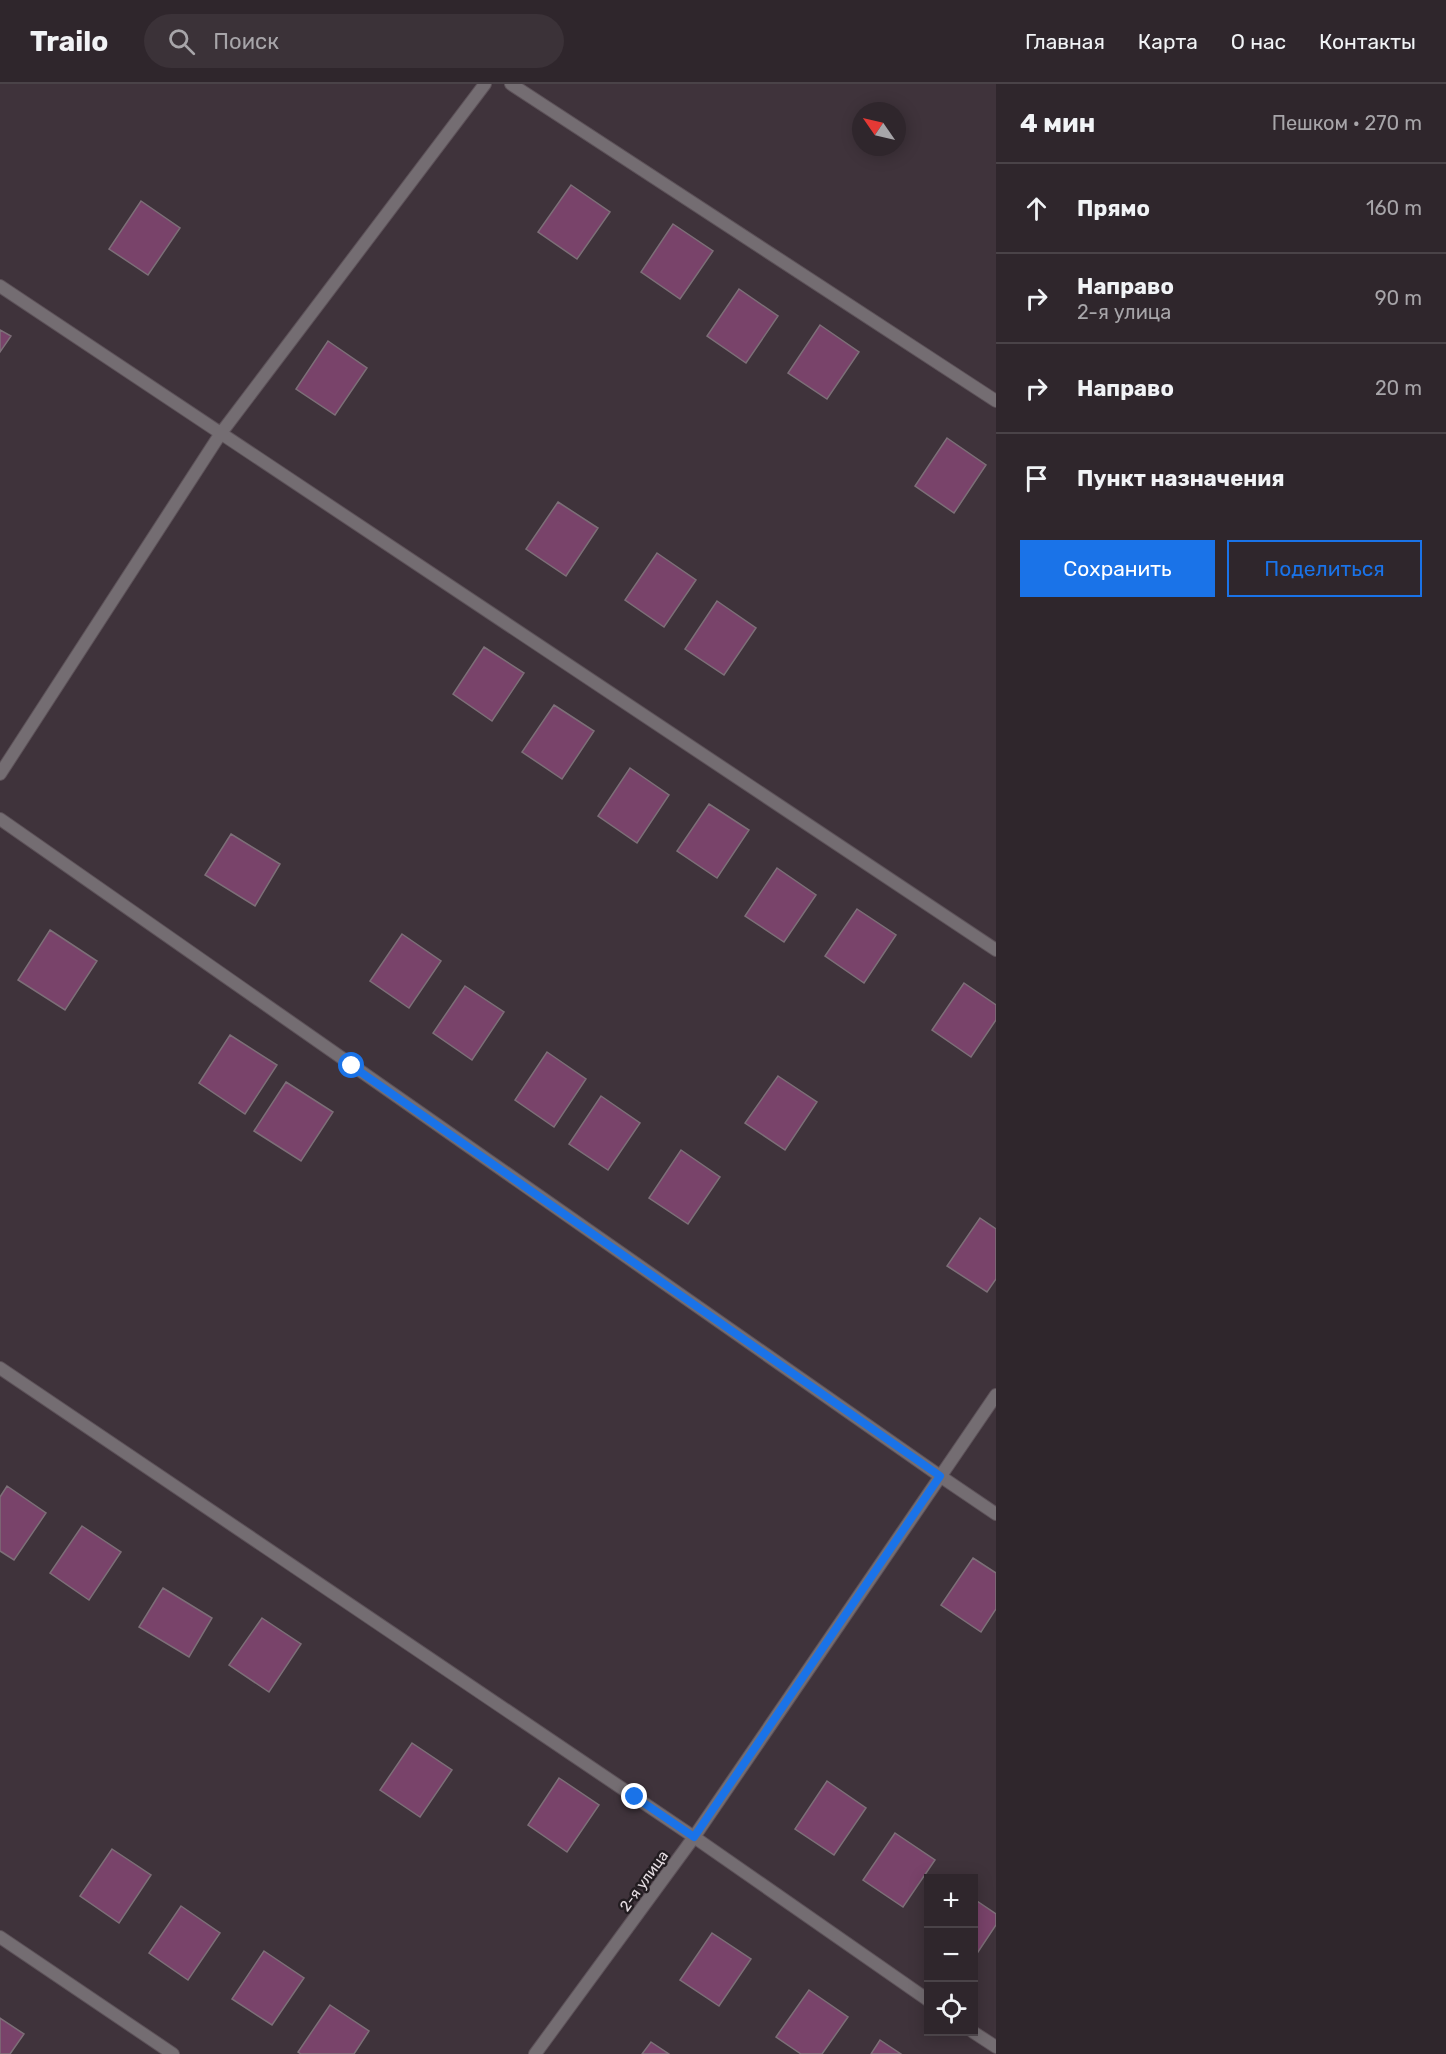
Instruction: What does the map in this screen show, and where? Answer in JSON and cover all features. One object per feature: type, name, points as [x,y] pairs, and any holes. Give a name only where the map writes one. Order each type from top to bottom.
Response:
[{"type":"street","points":[[0,774],[221,433],[485,84]]},
{"type":"street","points":[[511,84],[996,401]]},
{"type":"street","points":[[0,286],[996,950]]},
{"type":"street","points":[[0,819],[996,1514]]},
{"type":"street","points":[[0,1368],[694,1837],[924,1997]]},
{"type":"street","name":"2-я улица","points":[[535,2054],[694,1837],[996,1395]]},
{"type":"street","points":[[0,1937],[173,2054]]},
{"type":"street","points":[[978,2035],[996,2048]]},
{"type":"building","points":[[571,185],[610,212],[577,259],[538,232]]},
{"type":"building","points":[[141,201],[180,228],[148,275],[109,249]]},
{"type":"building","points":[[673,224],[713,251],[680,299],[641,272]]},
{"type":"building","points":[[739,289],[778,316],[746,363],[707,336]]},
{"type":"building","points":[[820,325],[859,352],[827,399],[788,373]]},
{"type":"building","points":[[0,330],[11,336],[0,352]]},
{"type":"building","points":[[328,341],[367,368],[335,415],[296,389]]},
{"type":"building","points":[[947,438],[986,465],[954,513],[915,486]]},
{"type":"building","points":[[558,502],[598,528],[566,576],[526,549]]},
{"type":"building","points":[[657,553],[696,580],[664,627],[625,600]]},
{"type":"building","points":[[717,601],[756,628],[724,675],[685,649]]},
{"type":"building","points":[[484,647],[524,673],[492,721],[453,694]]},
{"type":"building","points":[[554,705],[594,731],[562,779],[522,752]]},
{"type":"building","points":[[630,768],[669,795],[637,843],[598,816]]},
{"type":"building","points":[[709,804],[749,830],[717,878],[677,851]]},
{"type":"building","points":[[231,834],[280,864],[255,906],[205,875]]},
{"type":"building","points":[[777,868],[816,895],[784,942],[745,916]]},
{"type":"building","points":[[857,909],[896,935],[864,983],[825,956]]},
{"type":"building","points":[[50,930],[97,961],[65,1010],[18,980]]},
{"type":"building","points":[[402,934],[441,961],[409,1008],[370,981]]},
{"type":"building","points":[[964,983],[996,1005],[996,1020],[971,1057],[932,1030]]},
{"type":"building","points":[[465,986],[504,1012],[472,1060],[433,1033]]},
{"type":"building","points":[[230,1035],[277,1065],[245,1114],[199,1083]]},
{"type":"building","points":[[547,1052],[586,1079],[554,1127],[515,1100]]},
{"type":"building","points":[[778,1076],[817,1102],[785,1150],[745,1123]]},
{"type":"building","points":[[286,1082],[333,1112],[301,1161],[254,1131]]},
{"type":"building","points":[[601,1096],[640,1123],[608,1170],[569,1144]]},
{"type":"building","points":[[681,1150],[720,1177],[688,1224],[649,1198]]},
{"type":"building","points":[[980,1218],[996,1229],[996,1279],[987,1292],[947,1266]]},
{"type":"building","points":[[7,1486],[46,1513],[14,1560],[0,1551],[0,1497]]},
{"type":"building","points":[[82,1526],[121,1552],[89,1600],[50,1573]]},
{"type":"building","points":[[973,1558],[996,1573],[996,1609],[981,1632],[941,1605]]},
{"type":"building","points":[[163,1588],[212,1618],[189,1657],[139,1627]]},
{"type":"building","points":[[262,1618],[301,1644],[269,1692],[229,1665]]},
{"type":"building","points":[[412,1743],[452,1770],[420,1817],[380,1790]]},
{"type":"building","points":[[559,1778],[599,1805],[567,1852],[528,1825]]},
{"type":"building","points":[[827,1781],[866,1808],[834,1855],[795,1829]]},
{"type":"building","points":[[895,1833],[935,1860],[903,1907],[863,1880]]},
{"type":"building","points":[[112,1849],[151,1875],[119,1923],[80,1896]]},
{"type":"building","points":[[978,1902],[996,1914],[996,1925],[978,1952]]},
{"type":"building","points":[[181,1906],[220,1933],[188,1980],[149,1953]]},
{"type":"building","points":[[712,1933],[751,1959],[719,2006],[680,1980]]},
{"type":"building","points":[[264,1951],[304,1978],[272,2025],[232,1999]]},
{"type":"building","points":[[809,1990],[848,2017],[822,2054],[801,2054],[776,2037]]},
{"type":"building","points":[[330,2005],[369,2031],[354,2054],[301,2054],[298,2052]]},
{"type":"building","points":[[0,2018],[24,2034],[10,2054],[0,2054]]},
{"type":"building","points":[[880,2040],[901,2054],[871,2054]]},
{"type":"building","points":[[651,2042],[669,2054],[642,2054]]},
{"type":"route","points":[[352,1066],[940,1476],[694,1837],[635,1797]]}]
